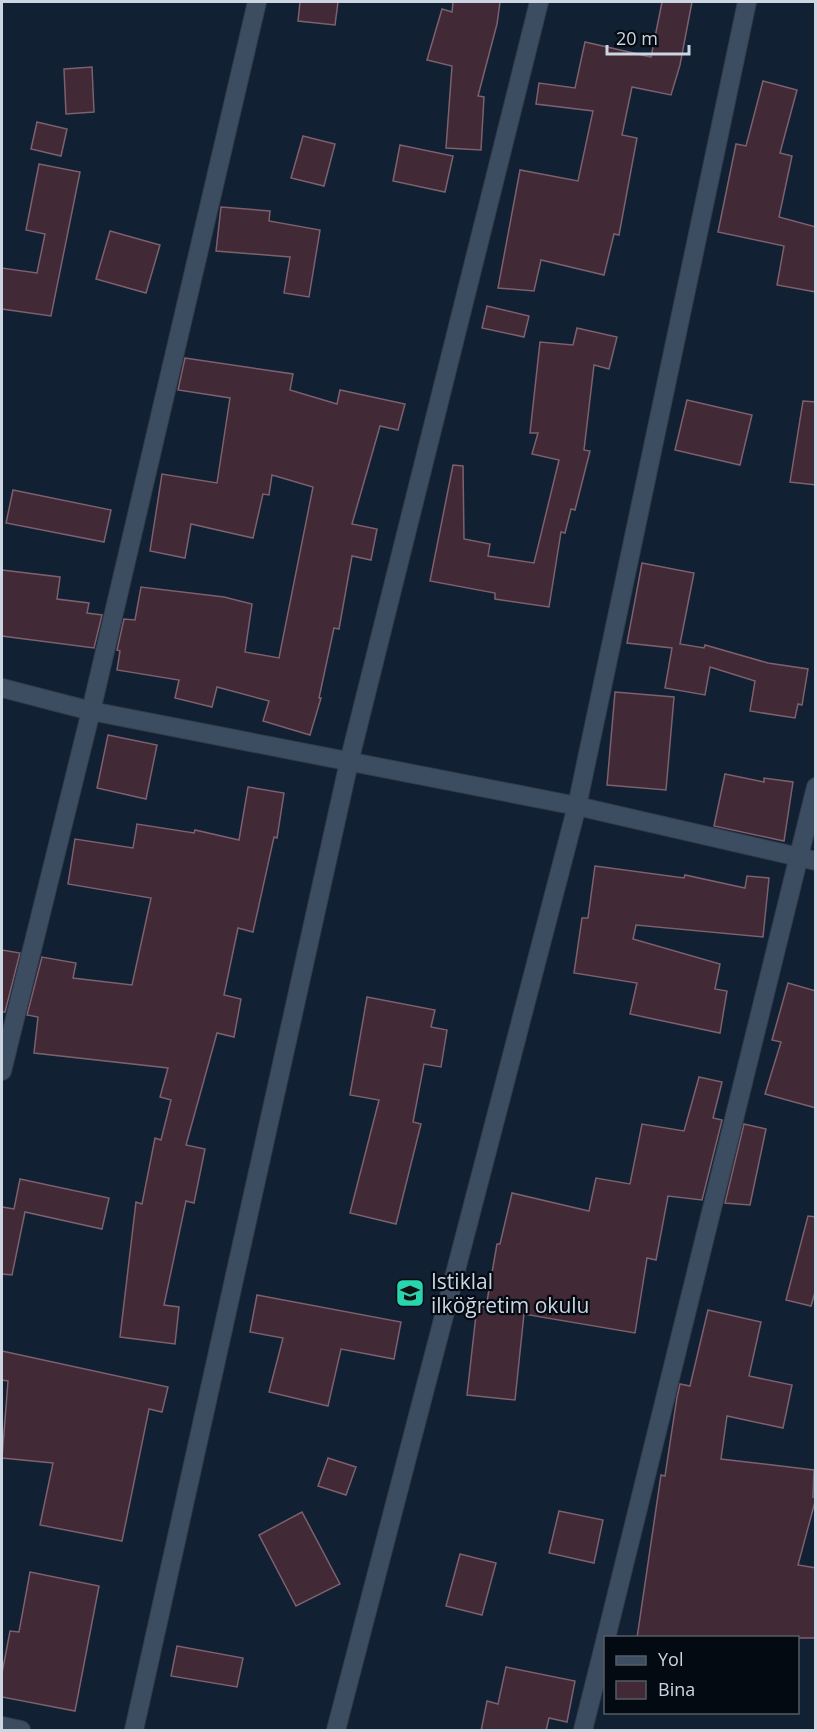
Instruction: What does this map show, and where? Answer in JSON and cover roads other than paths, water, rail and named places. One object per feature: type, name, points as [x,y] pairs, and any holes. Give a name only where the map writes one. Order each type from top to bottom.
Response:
[{"type":"street","points":[[2,1071],[91,711],[257,2]]},
{"type":"street","points":[[134,1731],[349,762],[539,2]]},
{"type":"street","points":[[336,1731],[577,806],[747,2]]},
{"type":"street","points":[[2,688],[91,711],[577,806],[807,860]]},
{"type":"street","points":[[607,1636],[807,860],[816,787]]},
{"type":"street","points":[[583,1731],[604,1646]]},
{"type":"street","points":[[2,1726],[21,1731]]},
{"type":"place","name":"Istiklal ilköğretim okulu","points":[[410,1293]]}]
